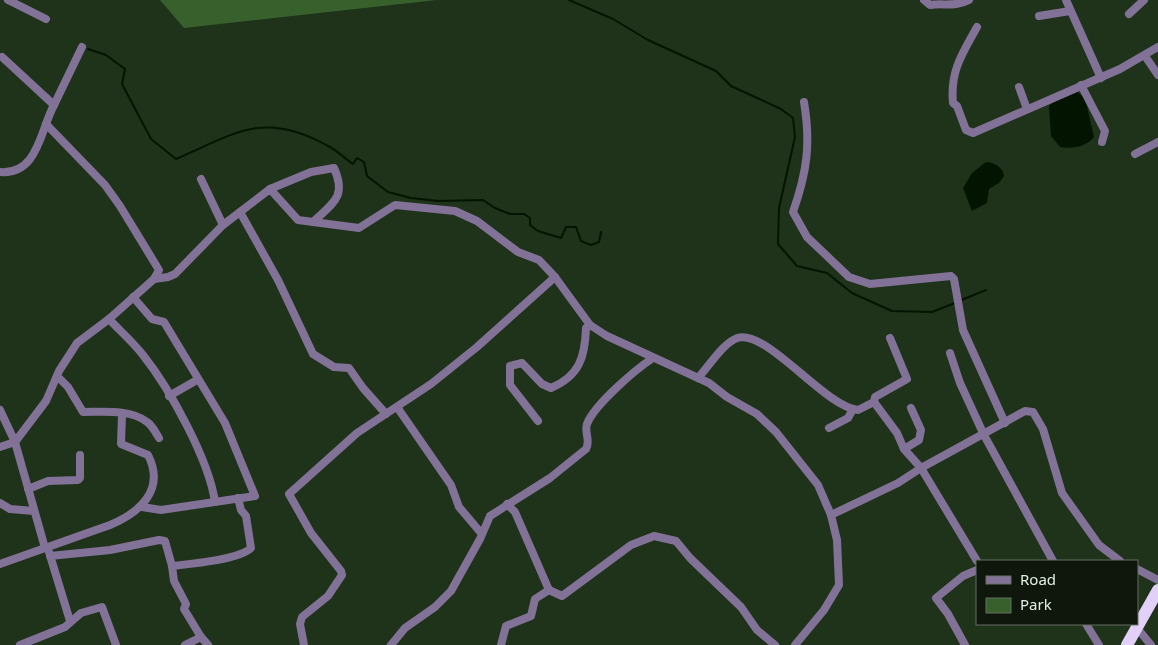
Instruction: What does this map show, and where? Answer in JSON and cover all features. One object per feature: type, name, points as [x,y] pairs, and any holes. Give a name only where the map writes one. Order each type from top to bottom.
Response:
[{"type":"highway","points":[[1138,625],[1158,590]]},
{"type":"highway","points":[[1128,645],[1138,625]]},
{"type":"street","points":[[8,0],[46,19]]},
{"type":"street","points":[[924,0],[930,5],[938,4],[945,7],[969,0]]},
{"type":"street","points":[[1066,0],[1101,78]]},
{"type":"street","points":[[1129,14],[1144,0]]},
{"type":"street","points":[[1039,16],[1070,11]]},
{"type":"street","points":[[976,27],[954,70],[951,84],[953,103],[957,106],[966,130],[973,133],[1101,78],[1158,48]]},
{"type":"street","points":[[0,172],[8,173],[22,168],[31,159],[82,47]]},
{"type":"street","points":[[2,56],[54,105]]},
{"type":"street","points":[[1145,56],[1158,76]]},
{"type":"street","points":[[1081,85],[1105,131],[1102,142]]},
{"type":"street","points":[[1018,87],[1028,109]]},
{"type":"street","points":[[804,102],[809,130],[808,149],[802,184],[793,212],[807,237],[849,277],[870,284],[952,276],[956,284],[963,330],[1004,423]]},
{"type":"street","points":[[0,447],[15,442],[46,401],[57,376],[77,343],[109,319],[154,278],[159,270],[105,185],[46,124]]},
{"type":"street","points":[[1135,154],[1158,142]]},
{"type":"street","points":[[154,278],[168,277],[175,274],[223,225],[270,189],[311,172],[334,168],[340,182],[339,195],[313,222]]},
{"type":"street","points":[[201,180],[223,225]]},
{"type":"street","points":[[270,189],[298,220],[359,228],[395,205],[455,211],[477,221],[518,252],[539,260],[555,277],[590,325],[607,336],[717,388],[727,397],[757,414],[776,432],[818,484],[831,514],[837,540],[839,585],[824,610],[795,645]]},
{"type":"street","points":[[240,212],[278,280],[313,354],[334,367],[349,368],[363,388],[386,414]]},
{"type":"street","points":[[304,645],[300,624],[302,617],[328,596],[338,584],[341,571],[311,533],[289,494],[357,433],[431,384],[478,347],[555,277]]},
{"type":"street","points":[[133,297],[152,319],[164,322],[197,380],[225,423],[256,496],[161,510],[142,507]]},
{"type":"street","points":[[109,319],[143,355],[169,396],[196,443],[213,488],[215,502]]},
{"type":"street","points":[[538,421],[510,385],[510,366],[522,363],[542,384],[551,388],[562,384],[569,380],[583,358],[586,328],[590,325]]},
{"type":"street","points":[[698,378],[735,338],[746,336],[773,349],[809,382],[854,410]]},
{"type":"street","points":[[874,402],[875,397],[907,379],[890,338]]},
{"type":"street","points":[[950,353],[960,383],[984,435],[1052,560]]},
{"type":"street","points":[[391,645],[405,628],[435,607],[451,591],[490,516],[550,478],[586,450],[589,444],[587,425],[595,412],[630,373],[653,358]]},
{"type":"street","points":[[57,376],[68,387],[83,412],[136,416],[148,422],[159,438]]},
{"type":"street","points":[[169,396],[197,380]]},
{"type":"street","points":[[829,428],[848,418],[854,410],[874,402]]},
{"type":"street","points":[[874,402],[897,433],[904,449],[921,468],[976,560]]},
{"type":"street","points":[[396,406],[451,485],[459,507],[481,533]]},
{"type":"street","points":[[904,449],[918,440],[920,430],[911,408]]},
{"type":"street","points":[[0,410],[15,442],[34,511],[70,621]]},
{"type":"street","points":[[831,514],[898,483],[921,468],[1025,411],[1033,412],[1043,429],[1062,493],[1099,545],[1119,560]]},
{"type":"street","points":[[0,564],[110,525],[142,507],[151,490],[153,464],[148,456],[121,444],[122,414]]},
{"type":"street","points":[[28,489],[48,481],[78,480],[80,478],[80,455]]},
{"type":"street","points":[[172,566],[195,565],[242,555],[251,548],[249,531],[238,498]]},
{"type":"street","points":[[0,503],[10,509],[34,511]]},
{"type":"street","points":[[507,504],[515,512],[549,590],[562,596],[631,545],[654,536],[676,540],[690,558],[741,607],[757,630],[775,645]]},
{"type":"street","points":[[50,556],[110,550],[159,540],[165,541],[174,581],[186,604],[184,609],[208,645]]},
{"type":"street","points":[[964,645],[948,614],[936,598],[963,576],[976,570]]},
{"type":"street","points":[[1138,570],[1158,580]]},
{"type":"street","points":[[501,645],[506,626],[531,616],[535,599],[549,590]]},
{"type":"street","points":[[20,645],[64,627],[80,613],[102,607],[116,645]]},
{"type":"street","points":[[1087,625],[1099,645]]},
{"type":"street","points":[[1136,628],[1151,645]]},
{"type":"street","points":[[185,645],[201,637]]},
{"type":"green space","points":[[160,0],[437,0],[184,28]]},
{"type":"shaded area","points":[[1076,91],[1085,98],[1094,137],[1087,143],[1079,146],[1070,148],[1060,147],[1051,136],[1049,106]]},
{"type":"shaded area","points":[[986,162],[998,166],[1004,176],[999,183],[989,189],[987,203],[972,211],[963,188],[972,173]]},
{"type":"waterway","points":[[569,0],[613,19],[648,40],[716,71],[731,86],[781,109],[793,118],[795,137],[779,208],[778,244],[797,266],[827,273],[852,293],[892,311],[932,312],[955,303]]},
{"type":"waterway","points":[[88,49],[106,55],[125,69],[122,84],[151,139],[176,159],[216,141],[250,129],[268,127],[286,129],[306,135],[331,148],[353,164],[357,158],[364,162],[367,176],[388,192],[411,198],[438,201],[483,200],[495,208],[510,214],[524,214],[530,218],[530,225],[538,231],[561,238],[566,227],[576,227],[581,241],[591,245],[599,242],[601,232]]},
{"type":"waterway","points":[[959,301],[986,290]]}]
